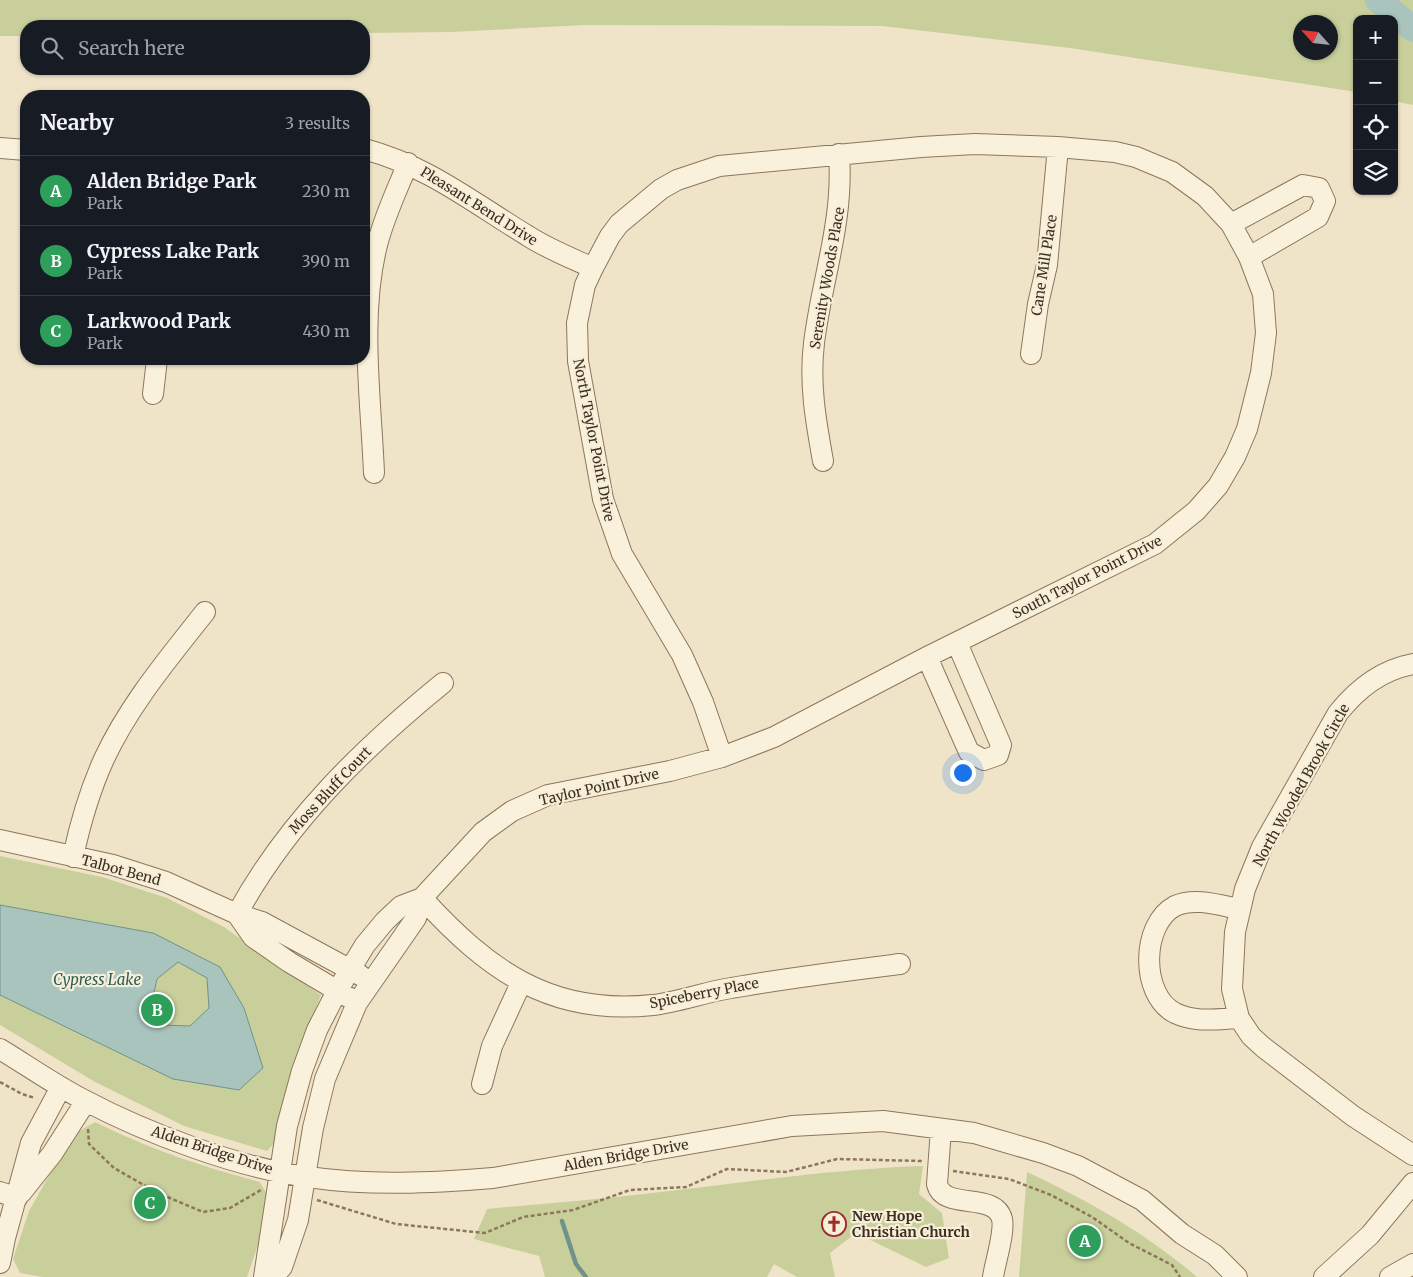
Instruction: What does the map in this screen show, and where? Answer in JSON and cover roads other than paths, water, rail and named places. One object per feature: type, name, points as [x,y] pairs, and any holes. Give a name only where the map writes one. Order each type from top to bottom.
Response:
[{"type":"street","name":"South Taylor Point Drive","points":[[722,757],[774,737],[927,657],[1155,544],[1196,511],[1218,486],[1235,457],[1247,429],[1265,353],[1266,333],[1263,294],[1249,257],[1231,224],[1212,203],[1190,184],[1154,164],[1115,152],[1058,146],[975,144],[839,154]]},
{"type":"street","name":"Cane Mill Place","points":[[1031,354],[1038,304],[1047,265],[1058,146]]},
{"type":"street","points":[[0,148],[20,150]]},
{"type":"street","name":"Pleasant Bend Drive","points":[[370,151],[408,163],[431,174],[529,237],[593,268]]},
{"type":"street","name":"North Taylor Point Drive","points":[[722,757],[703,702],[682,655],[622,554],[603,499],[578,361],[576,343],[579,307],[593,268],[610,236],[619,224],[646,200],[677,180],[719,166],[737,163],[839,154]]},
{"type":"street","name":"Serenity Woods Place","points":[[823,461],[814,411],[812,374],[820,305],[840,204],[839,154]]},
{"type":"street","points":[[370,290],[380,237],[408,163]]},
{"type":"street","points":[[1231,224],[1303,185],[1319,188],[1325,201],[1318,217],[1249,257]]},
{"type":"street","points":[[153,394],[156,365]]},
{"type":"street","points":[[370,365],[374,473]]},
{"type":"street","points":[[73,857],[82,819],[108,751],[144,690],[205,612]]},
{"type":"street","points":[[927,657],[969,752],[984,760],[998,755],[1001,745],[957,643]]},
{"type":"street","name":"North Wooded Brook Circle","points":[[1413,664],[1388,671],[1374,678],[1348,700],[1338,712],[1262,847],[1239,908],[1232,972],[1232,989],[1239,1018],[1251,1036],[1353,1116],[1413,1155]]},
{"type":"street","name":"Moss Bluff Court","points":[[237,914],[253,885],[289,832],[310,808],[390,726],[443,683]]},
{"type":"street","name":"Taylor Point Drive","points":[[273,1277],[282,1267],[292,1240],[304,1187],[313,1128],[325,1079],[357,1003],[416,918],[422,898],[483,832],[512,811],[548,796],[670,771],[722,757]]},
{"type":"street","name":"Talbot Bend","points":[[0,840],[113,865],[166,882],[237,914],[262,922],[350,969],[370,982]]},
{"type":"street","name":"Taylor Point Drive","points":[[264,1277],[288,1126],[302,1071],[317,1030],[350,969],[385,920],[401,906],[422,898]]},
{"type":"street","name":"Spiceberry Place","points":[[422,898],[466,943],[521,983],[549,994],[578,1001],[634,1006],[655,1004],[766,981],[900,964]]},
{"type":"street","points":[[1239,908],[1198,901],[1176,906],[1161,917],[1152,932],[1149,974],[1156,996],[1174,1012],[1198,1020],[1239,1018]]},
{"type":"street","points":[[237,914],[253,937],[357,1003]]},
{"type":"street","points":[[482,1084],[492,1046],[521,983]]},
{"type":"street","name":"Alden Bridge Drive","points":[[0,1049],[57,1095],[80,1108],[201,1149],[279,1182],[304,1187],[380,1182],[448,1182],[493,1178],[792,1126],[883,1121],[974,1133],[1009,1142],[1069,1163],[1110,1182],[1142,1200],[1182,1234],[1215,1256],[1237,1277]]},
{"type":"street","points":[[0,1263],[5,1238],[8,1195],[31,1143],[57,1095]]},
{"type":"street","points":[[8,1195],[52,1154],[80,1108]]},
{"type":"street","points":[[941,1129],[937,1187],[946,1196],[988,1206],[1000,1214],[1002,1223],[993,1277]]},
{"type":"street","points":[[1324,1277],[1370,1236],[1413,1183]]},
{"type":"street","points":[[1390,1277],[1413,1264]]},
{"type":"water","name":"Cypress Lake","points":[[0,905],[153,933],[220,967],[244,1008],[263,1068],[239,1090],[173,1079],[0,995]],"holes":[[[178,962],[207,978],[209,1008],[190,1026],[163,1025],[149,1014],[157,979]]]},
{"type":"waterway","points":[[1378,0],[1413,29]]},
{"type":"waterway","points":[[562,1221],[576,1264],[586,1277]]},
{"type":"place","name":"Cypress Lake Park","points":[[157,1010]]},
{"type":"place","name":"Larkwood Park","points":[[150,1203]]},
{"type":"place","name":"New Hope Christian Church","points":[[834,1224]]},
{"type":"place","name":"Alden Bridge Park","points":[[1085,1241]]}]
